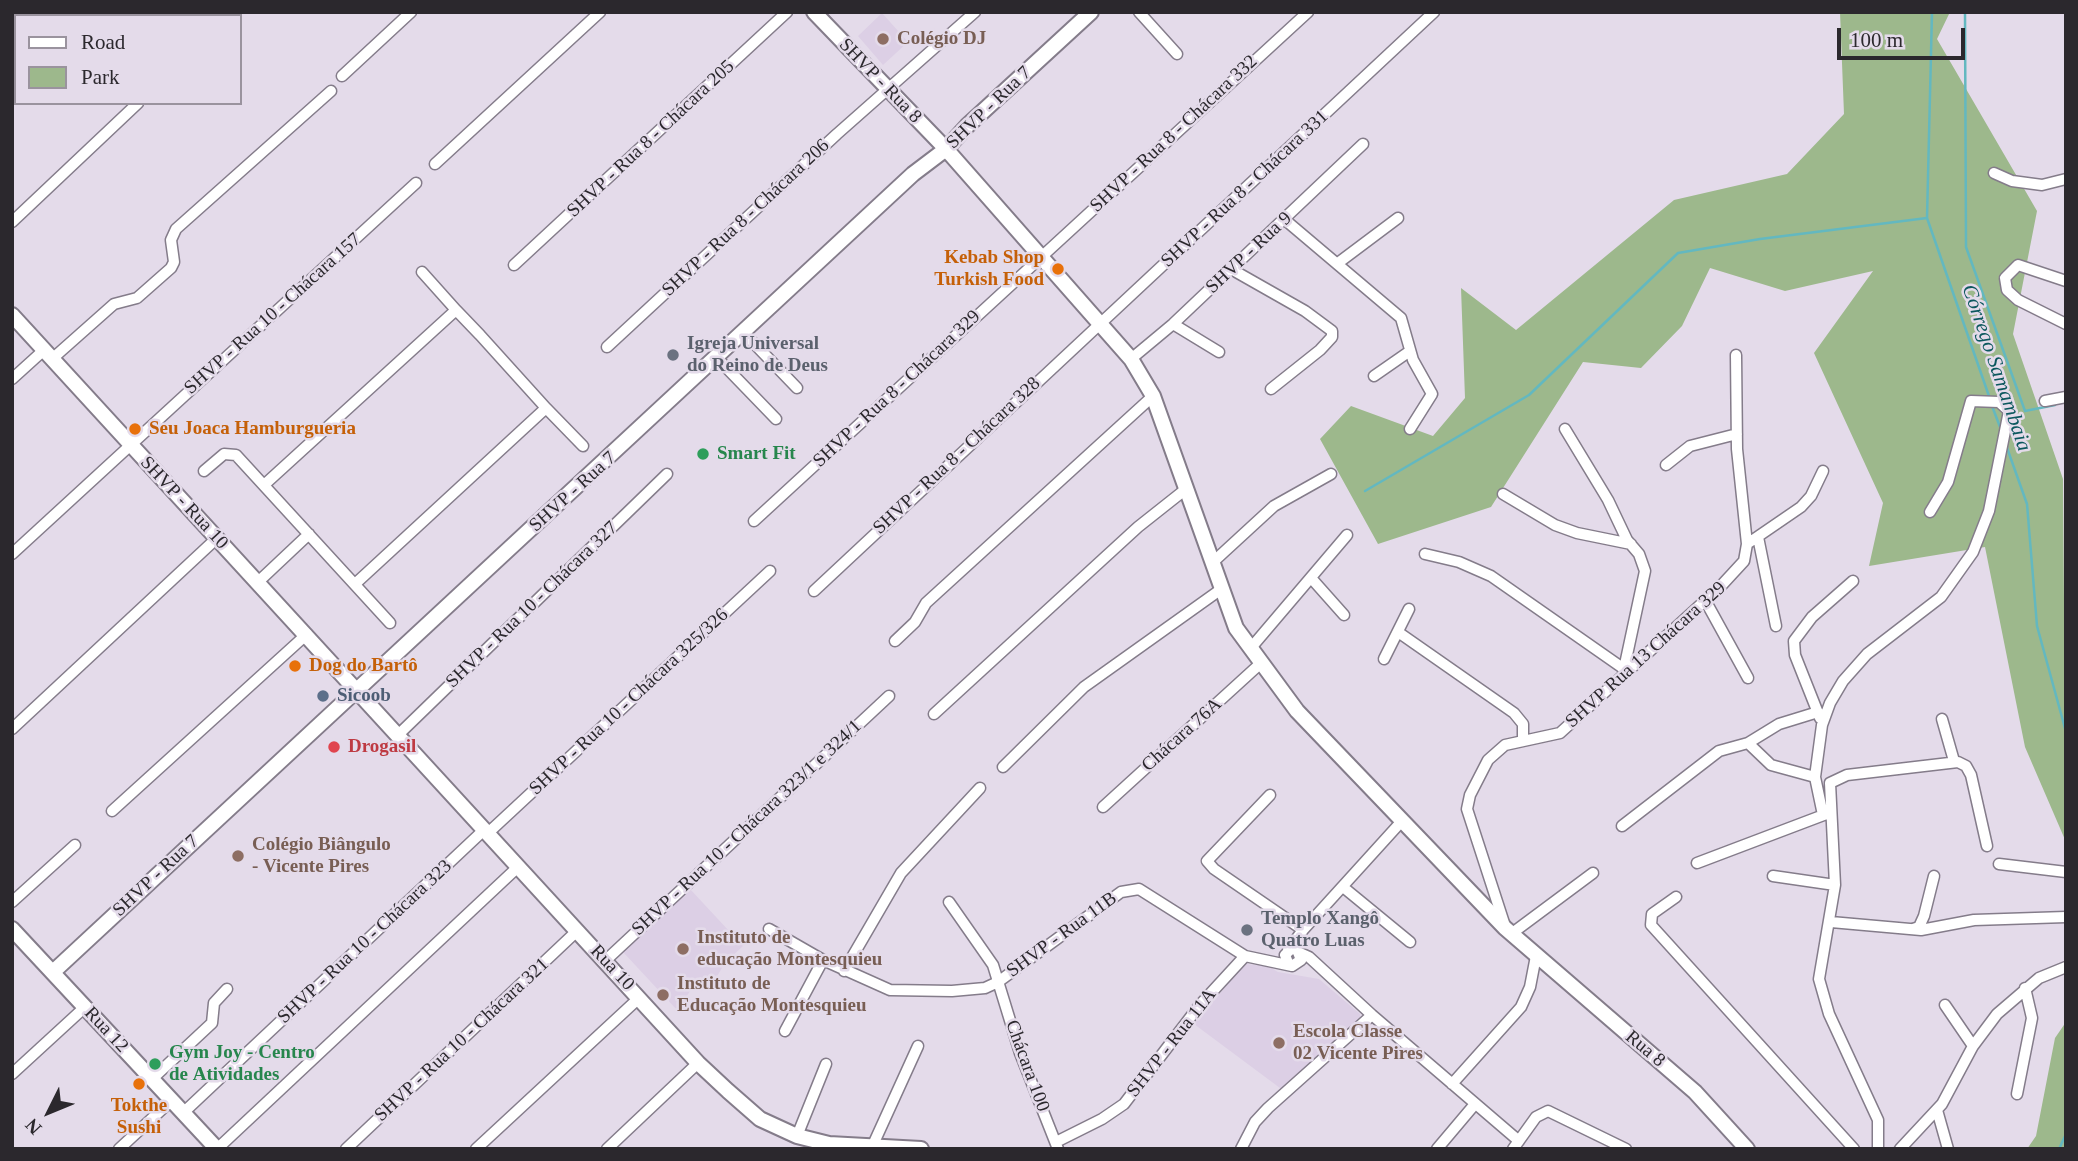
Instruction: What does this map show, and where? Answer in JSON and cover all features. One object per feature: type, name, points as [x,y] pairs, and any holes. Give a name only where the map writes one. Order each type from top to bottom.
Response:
[{"type":"street","points":[[342,76],[411,12]]},
{"type":"street","points":[[435,164],[600,12]]},
{"type":"street","name":"SHVP - Rua 8 - Chácara 205","points":[[514,265],[787,12]]},
{"type":"street","name":"SHVP - Rua 8","points":[[814,12],[946,149],[1131,359],[1153,396],[1212,563]]},
{"type":"street","name":"SHVP - Rua 8 - Chácara 206","points":[[607,347],[887,89],[975,12]]},
{"type":"street","name":"SHVP - Rua 7","points":[[53,972],[913,174],[946,149],[967,126],[1091,12]]},
{"type":"street","points":[[1139,12],[1177,54]]},
{"type":"street","name":"SHVP - Rua 8 - Chácara 332","points":[[1041,257],[1308,12]]},
{"type":"street","name":"SHVP - Rua 8 - Chácara 331","points":[[1099,322],[1434,12]]},
{"type":"street","points":[[12,379],[114,304],[137,298],[171,268],[174,262],[171,240],[176,229],[331,91]]},
{"type":"street","points":[[12,222],[136,105]]},
{"type":"street","name":"SHVP - Rua 9","points":[[1131,359],[1173,324],[1363,144]]},
{"type":"street","points":[[1994,173],[2012,181],[2042,184],[2066,180]]},
{"type":"street","name":"SHVP - Rua 10 - Chácara 157","points":[[12,554],[416,183]]},
{"type":"street","points":[[1338,263],[1398,218]]},
{"type":"street","points":[[1284,219],[1401,318],[1410,351],[1432,394],[1410,429]]},
{"type":"street","name":"SHVP - Rua 8 - Chácara 329","points":[[754,521],[1041,257]]},
{"type":"street","points":[[2066,281],[2018,265],[2006,278],[2007,290],[2018,300],[2066,324]]},
{"type":"street","points":[[1231,269],[1305,311],[1332,331],[1332,337],[1320,350],[1271,389]]},
{"type":"street","points":[[422,272],[583,446]]},
{"type":"street","points":[[264,485],[456,310]]},
{"type":"street","name":"SHVP - Rua 10","points":[[12,315],[356,689]]},
{"type":"street","name":"SHVP - Rua 8 - Chácara 328","points":[[814,591],[1099,322]]},
{"type":"street","points":[[1173,324],[1219,352]]},
{"type":"street","points":[[744,333],[797,388]]},
{"type":"street","points":[[1374,376],[1410,351]]},
{"type":"street","points":[[1736,355],[1737,434],[1748,544],[1801,507],[1814,490],[1823,471]]},
{"type":"street","points":[[717,358],[776,419]]},
{"type":"street","points":[[895,641],[915,622],[926,603],[1153,396]]},
{"type":"street","points":[[2045,401],[2066,397]]},
{"type":"street","points":[[1878,1149],[1878,1120],[1819,979],[1831,922],[1835,885],[1826,814],[1815,778],[1822,725],[1835,692],[1858,663],[1886,636],[1941,597],[1973,552],[1989,511],[2009,411],[2000,402],[1971,401],[1948,482],[1930,512]]},
{"type":"street","points":[[355,584],[545,408]]},
{"type":"street","points":[[1425,554],[1459,562],[1491,576],[1625,670],[1644,571],[1639,554],[1565,429]]},
{"type":"street","points":[[1666,465],[1690,446],[1737,434]]},
{"type":"street","points":[[204,471],[224,454],[231,453],[264,485],[390,623]]},
{"type":"street","name":"SHVP - Rua 10 - Chácara 327","points":[[398,735],[667,474]]},
{"type":"street","points":[[1212,563],[1274,506],[1331,474]]},
{"type":"street","points":[[934,714],[1138,527],[1186,489]]},
{"type":"street","points":[[1503,494],[1566,529],[1631,544]]},
{"type":"street","points":[[258,582],[309,534]]},
{"type":"street","points":[[1250,649],[1347,535]]},
{"type":"street","points":[[1758,537],[1776,626]]},
{"type":"street","points":[[12,729],[217,538]]},
{"type":"street","name":"SHVP Rua 13 Chácara 329","points":[[1523,739],[1550,737],[1560,733],[1625,670],[1739,568],[1748,544]]},
{"type":"street","name":"Rua 8","points":[[1212,563],[1236,628],[1297,711],[1508,931],[1695,1092],[1747,1149]]},
{"type":"street","name":"SHVP - Rua 10 - Chácara 325/326","points":[[487,831],[770,571]]},
{"type":"street","points":[[1312,579],[1344,615]]},
{"type":"street","points":[[1822,725],[1795,655],[1794,640],[1812,617],[1853,581]]},
{"type":"street","points":[[1003,767],[1084,687],[1220,590]]},
{"type":"street","points":[[1705,600],[1748,678]]},
{"type":"street","points":[[1384,659],[1409,609]]},
{"type":"street","points":[[1398,632],[1514,713],[1523,724],[1523,739],[1505,745],[1488,760],[1469,794],[1466,809],[1508,931],[1593,873]]},
{"type":"street","points":[[112,811],[307,634]]},
{"type":"street","name":"Chácara 76A","points":[[1103,807],[1261,663]]},
{"type":"street","name":"Rua 10","points":[[356,689],[698,1063],[760,1119],[797,1136],[829,1144],[921,1149]]},
{"type":"street","name":"SHVP - Rua 10 - Chácara 323/1 e 324/1","points":[[606,961],[888,696]]},
{"type":"street","points":[[1622,826],[1719,751],[1748,743],[1779,724],[1818,712]]},
{"type":"street","points":[[1942,719],[1954,761]]},
{"type":"street","points":[[1748,743],[1771,765],[1815,778]]},
{"type":"street","points":[[1826,814],[1830,783],[1847,775],[1954,761],[1970,771],[1987,846]]},
{"type":"street","points":[[844,971],[901,873],[979,788]]},
{"type":"street","points":[[1270,795],[1209,856],[1207,863],[1301,932]]},
{"type":"street","points":[[1698,863],[1826,814]]},
{"type":"street","points":[[1293,951],[1301,960],[1292,965],[1284,959],[1293,951],[1301,932],[1401,822]]},
{"type":"street","name":"SHVP - Rua 10 - Chácara 323","points":[[183,1113],[487,831]]},
{"type":"street","points":[[12,902],[75,845]]},
{"type":"street","points":[[1999,864],[2066,872]]},
{"type":"street","points":[[217,1149],[519,866]]},
{"type":"street","points":[[1773,876],[1835,885]]},
{"type":"street","points":[[1913,929],[1922,922],[1934,876]]},
{"type":"street","points":[[1343,887],[1410,942]]},
{"type":"street","name":"SHVP - Rua 11B","points":[[769,929],[844,971],[890,990],[905,993],[985,988],[998,982],[1122,892],[1131,889],[1152,895],[1245,956],[1325,972]]},
{"type":"street","points":[[1676,897],[1652,914],[1651,925],[1854,1149]]},
{"type":"street","name":"Chácara 100","points":[[949,902],[983,948],[1057,1145]]},
{"type":"street","points":[[1831,922],[1933,929],[1974,920],[2066,917]]},
{"type":"street","name":"Rua 12","points":[[12,929],[217,1149]]},
{"type":"street","name":"SHVP - Rua 10 - Chácara 321","points":[[346,1149],[577,931]]},
{"type":"street","points":[[1293,951],[1325,972],[1475,1104],[1516,1145],[1536,1117],[1548,1111],[1626,1149]]},
{"type":"street","name":"SHVP - Rua 11B","points":[[1269,959],[1293,951]]},
{"type":"street","name":"SHVP - Rua 11A","points":[[1057,1145],[1124,1104],[1199,1006],[1245,956]]},
{"type":"street","points":[[1452,1084],[1521,1007],[1530,987],[1536,956]]},
{"type":"street","points":[[785,1031],[823,960]]},
{"type":"street","points":[[1900,1149],[1937,1110],[1973,1046],[1997,1014],[2039,978],[2066,967]]},
{"type":"street","points":[[2017,1094],[2032,1021],[2025,988]]},
{"type":"street","points":[[152,1079],[212,1023],[214,1003],[227,989]]},
{"type":"street","points":[[476,1149],[639,998]]},
{"type":"street","points":[[1945,1005],[1973,1046]]},
{"type":"street","points":[[12,1074],[85,1007]]},
{"type":"street","points":[[1241,1149],[1255,1122],[1268,1108],[1372,1015]]},
{"type":"street","points":[[872,1147],[918,1046]]},
{"type":"street","points":[[607,1149],[698,1063]]},
{"type":"street","points":[[797,1136],[826,1065]]},
{"type":"street","points":[[119,1149],[172,1100]]},
{"type":"street","points":[[1437,1149],[1475,1104]]},
{"type":"street","points":[[1937,1110],[1948,1149]]},
{"type":"shaded area","name":"Colégio DJ","points":[[882,13],[908,42],[883,65],[858,36]]},
{"type":"shaded area","name":"Instituto de educação Montesquieu","points":[[690,889],[743,946],[725,963],[713,983],[700,977],[677,1010],[623,952]]},
{"type":"shaded area","name":"Escola Classe 02 Vicente Pires","points":[[1245,964],[1268,966],[1278,972],[1319,979],[1360,1014],[1360,1020],[1284,1091],[1194,1024]]},
{"type":"green space","points":[[1840,12],[1950,12],[1937,39],[2037,211],[2013,334],[2063,479],[2066,842],[2025,747],[1985,547],[1869,566],[1883,503],[1814,353],[1873,271],[1785,291],[1710,268],[1682,326],[1641,368],[1583,362],[1491,507],[1378,544],[1320,439],[1351,406],[1433,436],[1465,398],[1461,288],[1516,330],[1674,200],[1787,174],[1844,114]]},
{"type":"green space","points":[[2066,1022],[2066,1149],[2027,1149],[2036,1136],[2055,1038]]},
{"type":"waterway","name":"Córrego Samambaia","points":[[1932,12],[1927,218],[1990,399]]},
{"type":"waterway","points":[[1965,12],[1966,247],[2025,411],[2055,405]]},
{"type":"waterway","points":[[1365,491],[1529,395],[1678,253],[1760,239],[1927,218]]},
{"type":"waterway","name":"Córrego Samambaia","points":[[1992,406],[2002,432]]},
{"type":"waterway","name":"Córrego Samambaia","points":[[2006,445],[2027,504],[2037,626],[2066,732]]},
{"type":"waterway","name":"Córrego Samambaia","points":[[2059,1149],[2066,1134]]},
{"type":"place","name":"Colégio DJ","points":[[883,39]]},
{"type":"place","name":"Kebab Shop Turkish Food","points":[[1058,269]]},
{"type":"place","name":"Igreja Universal do Reino de Deus","points":[[673,355]]},
{"type":"place","name":"Seu Joaca Hamburgueria","points":[[135,429]]},
{"type":"place","name":"Smart Fit","points":[[703,454]]},
{"type":"place","name":"Dog do Bartô","points":[[295,666]]},
{"type":"place","name":"Sicoob","points":[[323,696]]},
{"type":"place","name":"Drogasil","points":[[334,747]]},
{"type":"place","name":"Colégio Biângulo - Vicente Pires","points":[[238,856]]},
{"type":"place","name":"Templo Xangô Quatro Luas","points":[[1247,930]]},
{"type":"place","name":"Instituto de educação Montesquieu","points":[[683,949]]},
{"type":"place","name":"Instituto de Educação Montesquieu","points":[[663,995]]},
{"type":"place","name":"Escola Classe 02 Vicente Pires","points":[[1279,1043]]},
{"type":"place","name":"Gym Joy - Centro de Atividades","points":[[155,1064]]},
{"type":"place","name":"Tokthe Sushi","points":[[139,1084]]}]
